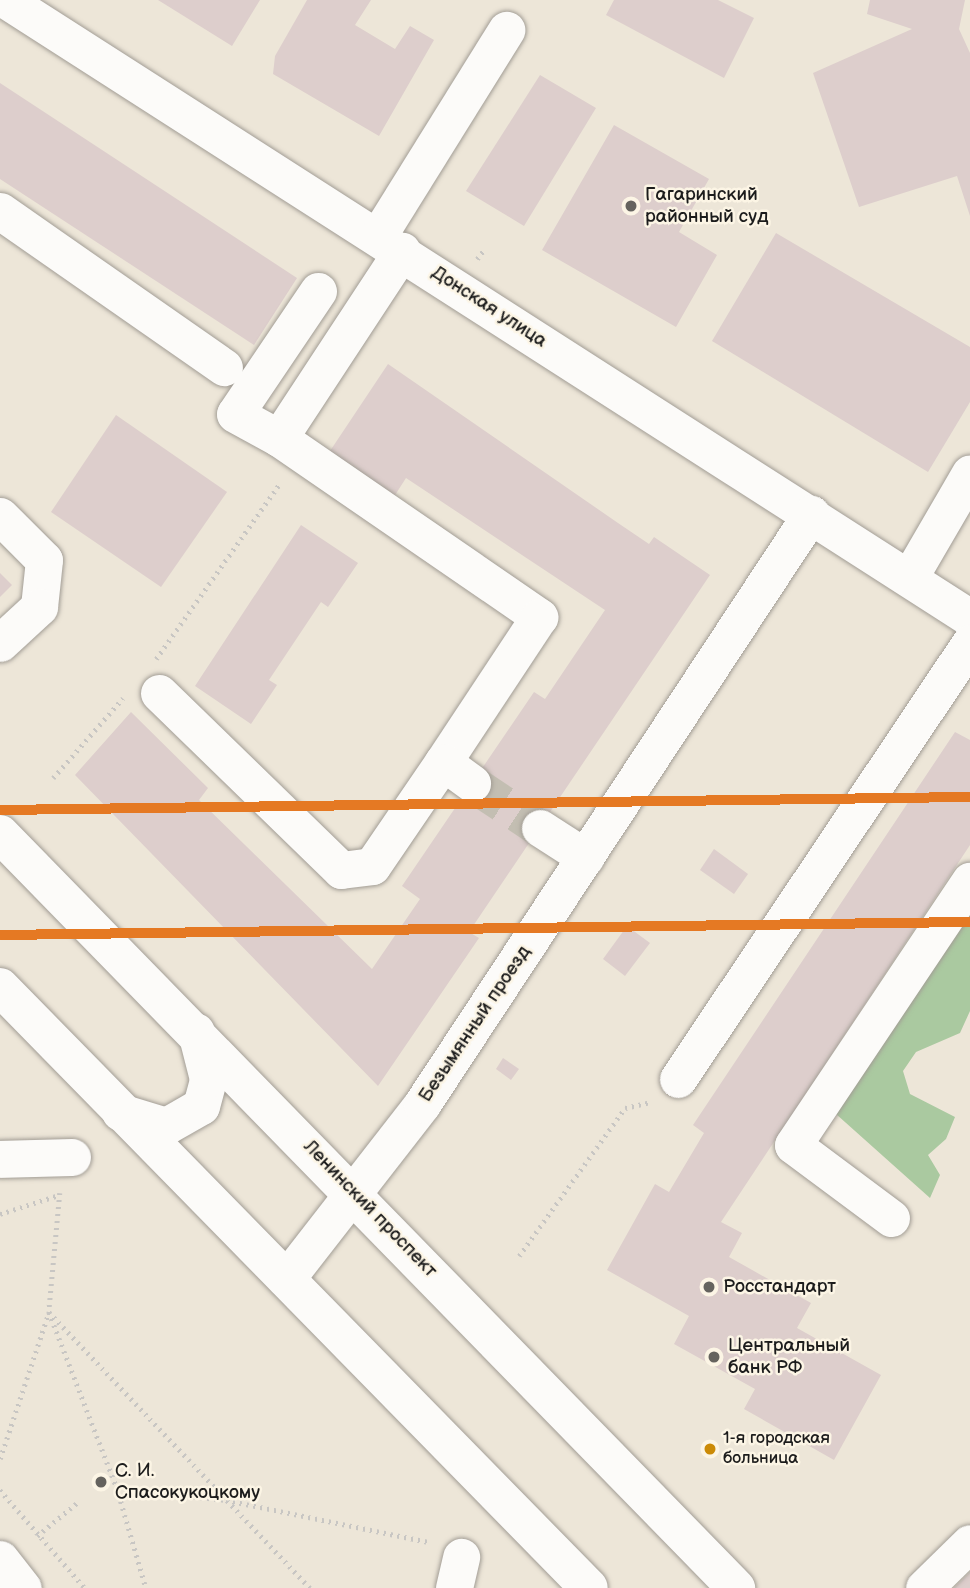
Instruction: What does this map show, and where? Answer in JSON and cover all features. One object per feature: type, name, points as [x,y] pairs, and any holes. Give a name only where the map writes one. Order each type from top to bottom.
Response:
[{"type":"main road","name":"Ленинский проспект","points":[[0,834],[355,1192],[736,1588]]},
{"type":"main road","points":[[0,987],[589,1588]]},
{"type":"street","name":"Донская улица","points":[[6,0],[390,243],[970,618]]},
{"type":"street","points":[[290,446],[390,243],[506,30]]},
{"type":"street","points":[[0,211],[224,367]]},
{"type":"street","points":[[145,685],[341,870],[372,866],[539,617],[290,446],[235,414],[318,291]]},
{"type":"street","points":[[909,578],[970,473]]},
{"type":"street","name":"Безымянный проезд","points":[[286,1279],[422,1104],[811,513]]},
{"type":"street","points":[[0,516],[44,560],[39,607],[0,643]]},
{"type":"street","points":[[670,1089],[970,643]]},
{"type":"street","points":[[443,762],[472,783]]},
{"type":"street","points":[[540,828],[585,857]]},
{"type":"street","points":[[891,1218],[793,1145],[970,881]]},
{"type":"street","points":[[120,1112],[166,1126],[201,1105],[208,1079],[196,1032]]},
{"type":"street","points":[[0,1159],[67,1157]]},
{"type":"street","points":[[924,1588],[970,1543]]},
{"type":"path","points":[[53,778],[145,685],[290,446]]},
{"type":"path","points":[[519,1256],[625,1108],[670,1089]]},
{"type":"path","points":[[0,1459],[49,1312],[59,1194],[67,1157]]},
{"type":"path","points":[[0,1214],[59,1194]]},
{"type":"path","points":[[49,1312],[117,1488],[146,1588]]},
{"type":"path","points":[[49,1312],[310,1588]]},
{"type":"path","points":[[117,1488],[226,1500],[453,1563]]},
{"type":"path","points":[[0,1490],[36,1537],[85,1588]]},
{"type":"path","points":[[9,1570],[36,1537],[78,1502]]},
{"type":"green space","points":[[970,906],[970,1011],[960,1033],[916,1052],[903,1071],[910,1094],[955,1117],[946,1139],[928,1155],[940,1175],[930,1198],[836,1114],[836,1089]]},
{"type":"building","points":[[158,0],[260,0],[232,46]]},
{"type":"building","points":[[307,0],[371,0],[355,25],[395,49],[410,26],[434,40],[379,136],[273,74],[275,56]]},
{"type":"building","points":[[614,0],[718,0],[754,18],[724,78],[606,15]]},
{"type":"building","points":[[870,0],[965,0],[959,29],[970,53],[970,216],[957,176],[859,207],[813,73],[912,29],[867,14]]},
{"type":"building","points":[[540,75],[596,108],[524,226],[466,191]]},
{"type":"building","points":[[0,83],[297,278],[254,345],[0,179]]},
{"type":"building","name":"Гагаринский районный суд","points":[[614,125],[709,179],[679,232],[717,255],[676,327],[542,250]]},
{"type":"building","points":[[776,233],[970,347],[970,402],[928,472],[712,341]]},
{"type":"building","points":[[388,364],[649,544],[654,537],[710,575],[469,932],[479,938],[378,1086],[75,775],[131,712],[208,788],[199,800],[372,969],[420,899],[402,886],[534,692],[545,699],[605,610],[406,478],[390,503],[324,460]]},
{"type":"building","points":[[116,415],[227,492],[161,587],[51,512]]},
{"type":"building","points":[[301,525],[358,563],[328,607],[321,602],[269,680],[277,685],[251,724],[195,686]]},
{"type":"building","points":[[0,573],[12,585],[0,597]]},
{"type":"building","points":[[955,732],[970,740],[970,845],[721,1222],[742,1233],[729,1257],[811,1303],[797,1328],[881,1375],[834,1460],[744,1409],[755,1389],[674,1344],[689,1316],[607,1270],[655,1184],[669,1192],[704,1133],[693,1125]]},
{"type":"building","points":[[714,849],[748,874],[734,894],[700,870]]},
{"type":"building","points":[[627,926],[650,943],[625,976],[603,959]]},
{"type":"building","points":[[503,1058],[519,1069],[511,1080],[496,1069]]},
{"type":"building","points":[[970,1572],[970,1588],[954,1588]]},
{"type":"tunnel","points":[[472,783],[540,828]]},
{"type":"transit line","points":[[0,810],[970,797]]},
{"type":"transit line","points":[[0,935],[970,922]]},
{"type":"place","name":"Гагаринский районный суд","points":[[631,206]]},
{"type":"place","name":"Росстандарт","points":[[709,1287]]},
{"type":"place","name":"Центральный банк РФ","points":[[714,1357]]},
{"type":"place","name":"1-я городская больница","points":[[710,1449]]},
{"type":"place","name":"С. И. Спасокукоцкому","points":[[101,1482]]}]
